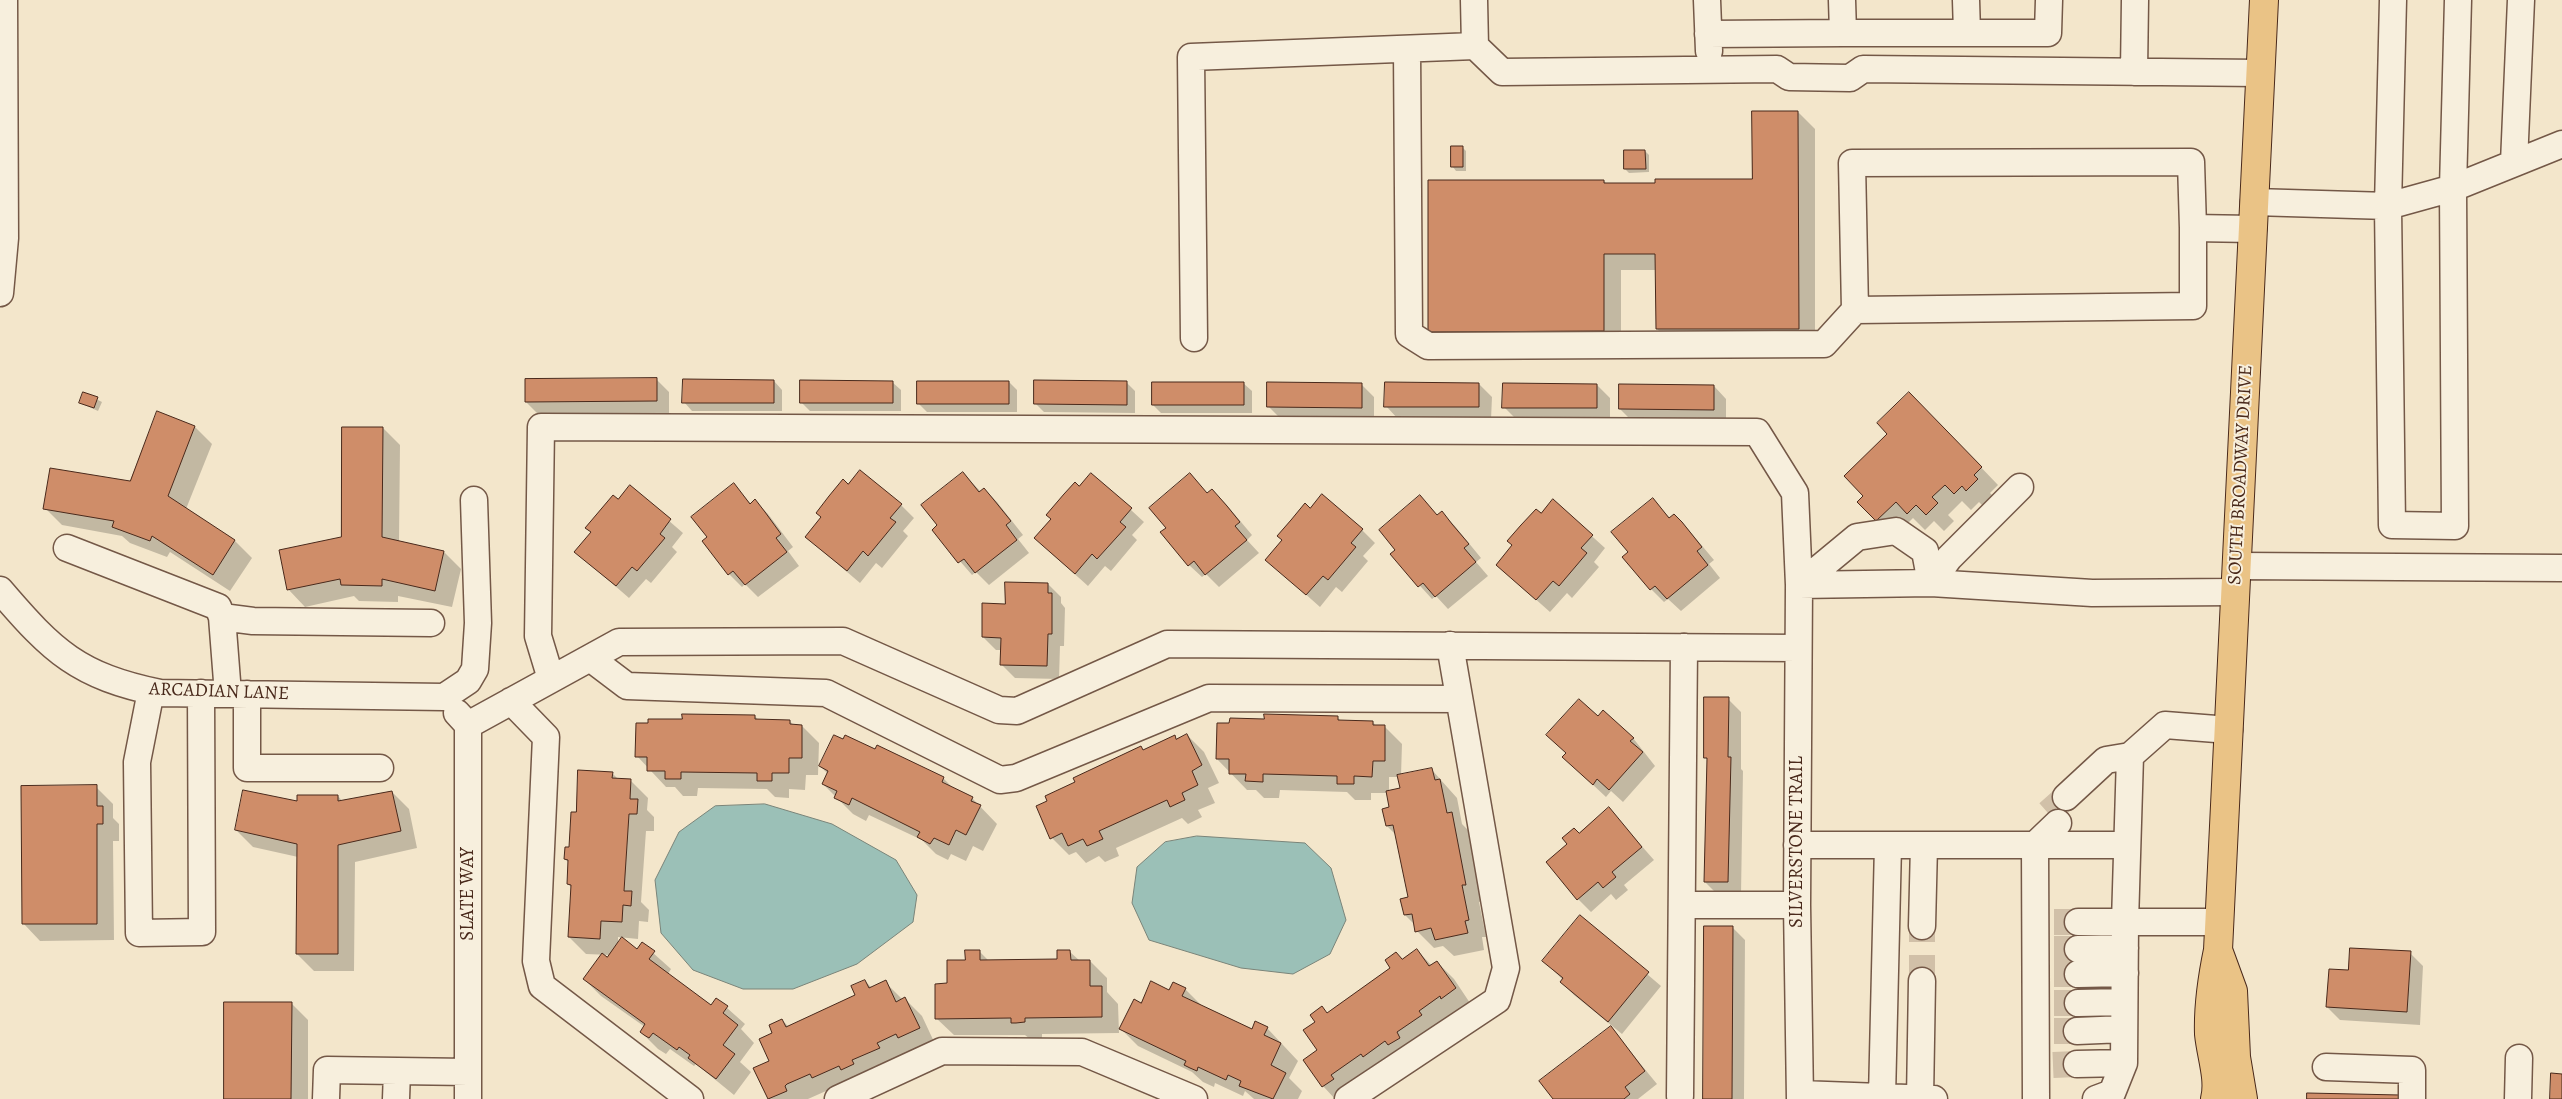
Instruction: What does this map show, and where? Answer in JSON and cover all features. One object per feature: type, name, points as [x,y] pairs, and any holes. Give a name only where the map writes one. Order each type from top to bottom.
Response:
[{"type":"main road","name":"SOUTH BROADWAY DRIVE","points":[[2215,1099],[2216,1077],[2209,1035],[2209,993],[2218,950],[2264,0]]},
{"type":"main road","name":"SOUTH BROADWAY DRIVE","points":[[2218,950],[2232,991],[2236,1057],[2243,1099]]},
{"type":"street","points":[[0,293],[5,238],[4,0]]},
{"type":"street","points":[[1474,0],[1475,46],[1502,72],[1777,69],[1789,60],[1850,60],[1863,69],[2260,73]]},
{"type":"street","points":[[1707,0],[1710,69]]},
{"type":"street","points":[[1842,0],[1843,33]]},
{"type":"street","points":[[1966,0],[1967,32]]},
{"type":"street","points":[[1708,34],[2048,33],[2048,0]]},
{"type":"street","points":[[2134,72],[2135,0]]},
{"type":"street","points":[[2393,0],[2388,206],[2392,526],[2455,526],[2453,188],[2458,0]]},
{"type":"street","points":[[2514,163],[2521,0]]},
{"type":"street","points":[[1194,338],[1191,57],[1475,46]]},
{"type":"street","points":[[1407,49],[1409,334],[1428,346],[1824,344],[1855,310],[1852,162],[2191,162],[2193,306],[1855,310]]},
{"type":"street","points":[[2254,202],[2388,206],[2453,188],[2562,144]]},
{"type":"street","points":[[2193,228],[2253,229]]},
{"type":"street","name":"SILVERSTONE TRAIL","points":[[551,679],[538,636],[541,427],[1757,432],[1795,493],[1799,585],[1796,905],[1800,1097]]},
{"type":"street","points":[[1931,583],[1949,558],[2020,487]]},
{"type":"street","points":[[474,500],[478,624],[475,669],[468,681],[444,697],[468,725],[619,642],[843,641],[999,710],[1018,711],[1167,644],[1798,648]]},
{"type":"street","points":[[1799,585],[1857,537],[1896,531],[1925,552],[1931,583]]},
{"type":"street","points":[[67,548],[218,607],[222,617],[237,694],[248,768],[380,768]]},
{"type":"street","points":[[1799,585],[1931,583],[2092,593],[2236,579],[2562,568]]},
{"type":"street","name":"ARCADIAN LANE","points":[[0,590],[45,641],[80,666],[105,679],[151,691],[444,697]]},
{"type":"street","points":[[222,617],[252,620],[431,623]]},
{"type":"street","points":[[1348,1099],[1497,1000],[1506,968],[1450,645]]},
{"type":"street","points":[[1680,1096],[1684,647]]},
{"type":"street","points":[[590,658],[627,686],[826,693],[1000,780],[1016,778],[1209,698],[1459,699]]},
{"type":"street","points":[[151,691],[137,762],[139,932],[202,932],[201,693]]},
{"type":"street","points":[[511,701],[546,737],[536,962],[542,986],[690,1099]]},
{"type":"street","name":"SLATE WAY","points":[[468,725],[468,1099]]},
{"type":"street","points":[[2035,845],[2062,810],[2106,760],[2130,756],[2165,725],[2228,730]]},
{"type":"street","points":[[2096,1099],[2112,1093],[2124,1063],[2125,922],[2130,756]]},
{"type":"street","points":[[1797,845],[2127,845]]},
{"type":"street","points":[[1882,1097],[1888,845]]},
{"type":"street","points":[[1922,926],[1924,845]]},
{"type":"street","points":[[2035,845],[2056,922],[2055,1065],[2036,1099]]},
{"type":"street","points":[[1682,905],[1796,905]]},
{"type":"street","points":[[2056,922],[2219,922]]},
{"type":"street","points":[[2056,962],[2125,961]]},
{"type":"street","points":[[1920,1098],[1922,981]]},
{"type":"street","points":[[2056,1003],[2124,1002]]},
{"type":"street","points":[[2055,1031],[2124,1029]]},
{"type":"street","points":[[838,1099],[942,1051],[1082,1052],[1194,1099]]},
{"type":"street","points":[[2518,1099],[2519,1058]]},
{"type":"street","points":[[2055,1065],[2124,1063]]},
{"type":"street","points":[[2326,1067],[2412,1070],[2412,1099]]},
{"type":"street","points":[[326,1099],[326,1070],[468,1072]]},
{"type":"street","points":[[396,1099],[397,1071]]},
{"type":"street","points":[[1800,1097],[1934,1099]]},
{"type":"water","points":[[765,804],[832,824],[896,860],[917,895],[913,922],[857,964],[793,989],[743,989],[693,970],[661,933],[655,880],[679,832],[715,806]]},
{"type":"water","points":[[1197,836],[1305,843],[1331,868],[1346,920],[1330,954],[1293,974],[1241,968],[1149,940],[1132,903],[1137,867],[1165,842]]},
{"type":"building","points":[[1752,111],[1798,111],[1799,329],[1656,329],[1655,254],[1604,254],[1604,331],[1428,332],[1428,180],[1604,180],[1604,183],[1655,183],[1655,179],[1752,179]]},
{"type":"building","points":[[1451,146],[1463,146],[1463,167],[1451,167]]},
{"type":"building","points":[[1624,150],[1645,150],[1646,169],[1624,169]]},
{"type":"building","points":[[657,378],[657,401],[525,402],[525,379]]},
{"type":"building","points":[[683,379],[774,380],[774,403],[682,403]]},
{"type":"building","points":[[800,380],[893,381],[893,403],[800,403]]},
{"type":"building","points":[[1034,380],[1127,381],[1127,405],[1034,404]]},
{"type":"building","points":[[917,381],[1009,381],[1009,404],[917,404]]},
{"type":"building","points":[[1152,382],[1244,382],[1244,405],[1152,405]]},
{"type":"building","points":[[1267,382],[1362,383],[1362,408],[1267,407]]},
{"type":"building","points":[[1385,382],[1479,383],[1479,407],[1384,407]]},
{"type":"building","points":[[1503,383],[1597,384],[1597,408],[1502,408]]},
{"type":"building","points":[[1619,384],[1714,385],[1714,410],[1619,409]]},
{"type":"building","points":[[83,392],[98,397],[94,408],[79,403]]},
{"type":"building","points":[[1909,392],[1982,467],[1974,475],[1978,479],[1966,491],[1962,486],[1954,494],[1945,485],[1932,497],[1938,503],[1926,515],[1916,505],[1907,514],[1896,502],[1876,521],[1857,502],[1863,496],[1844,476],[1887,434],[1877,423]]},
{"type":"building","points":[[157,411],[195,426],[168,496],[235,540],[213,575],[152,536],[150,541],[112,527],[114,521],[43,509],[50,468],[130,481]]},
{"type":"building","points":[[342,427],[383,427],[382,537],[444,551],[435,591],[382,579],[382,586],[341,585],[340,579],[287,590],[279,550],[341,537]]},
{"type":"building","points":[[860,470],[902,504],[890,518],[896,522],[868,556],[863,551],[847,571],[805,537],[821,517],[816,513],[829,496],[843,479],[848,484]]},
{"type":"building","points":[[963,472],[979,492],[984,488],[1011,521],[1006,525],[1017,540],[975,573],[964,559],[958,563],[932,530],[937,525],[921,505]]},
{"type":"building","points":[[1091,473],[1132,508],[1120,522],[1126,527],[1097,559],[1092,554],[1075,574],[1034,538],[1051,519],[1046,515],[1064,494],[1075,482],[1079,486]]},
{"type":"building","points":[[1190,473],[1207,493],[1212,489],[1227,506],[1240,522],[1235,526],[1247,540],[1205,575],[1194,561],[1188,566],[1160,532],[1166,528],[1149,508]]},
{"type":"building","points":[[734,483],[750,504],[755,499],[765,512],[781,534],[776,538],[787,552],[745,585],[733,571],[728,575],[702,541],[707,537],[691,517]]},
{"type":"building","points":[[630,485],[671,519],[660,534],[665,538],[637,571],[632,567],[616,586],[574,552],[591,532],[585,528],[613,495],[618,499]]},
{"type":"building","points":[[1322,494],[1363,529],[1351,543],[1356,547],[1328,580],[1323,576],[1306,595],[1265,560],[1282,540],[1277,536],[1305,503],[1310,508]]},
{"type":"building","points":[[1420,495],[1437,515],[1442,511],[1469,544],[1464,548],[1476,562],[1435,597],[1423,583],[1418,587],[1390,554],[1395,550],[1379,530]]},
{"type":"building","points":[[1653,498],[1669,518],[1674,514],[1682,522],[1702,547],[1697,551],[1708,565],[1667,599],[1655,586],[1650,590],[1622,557],[1628,552],[1611,532]]},
{"type":"building","points":[[1553,499],[1593,535],[1581,548],[1587,553],[1559,586],[1553,581],[1536,600],[1496,565],[1512,545],[1507,541],[1536,509],[1541,513]]},
{"type":"building","points":[[1005,582],[1048,583],[1048,593],[1052,593],[1052,634],[1048,634],[1047,666],[1000,665],[1001,638],[982,637],[982,603],[1005,604]]},
{"type":"building","points":[[1704,697],[1729,697],[1728,757],[1731,757],[1728,882],[1704,882],[1707,758],[1704,758]]},
{"type":"building","points":[[1579,699],[1598,716],[1603,710],[1634,738],[1630,741],[1643,752],[1609,790],[1597,779],[1593,785],[1562,757],[1566,753],[1546,735]]},
{"type":"building","points":[[682,714],[755,715],[755,719],[790,720],[790,724],[802,725],[802,758],[789,758],[789,773],[772,773],[772,781],[757,781],[757,773],[681,772],[681,779],[665,779],[665,771],[647,771],[647,757],[635,757],[636,723],[648,723],[648,719],[682,719]]},
{"type":"building","points":[[1264,714],[1338,716],[1338,720],[1373,721],[1373,725],[1385,725],[1385,761],[1373,761],[1372,777],[1354,776],[1354,784],[1337,784],[1337,776],[1263,774],[1263,782],[1245,781],[1246,774],[1229,774],[1229,759],[1216,759],[1217,723],[1229,723],[1230,718],[1264,719]]},
{"type":"building","points":[[1187,734],[1202,765],[1192,771],[1198,785],[1182,793],[1185,800],[1170,807],[1167,800],[1099,831],[1103,839],[1087,846],[1083,839],[1068,846],[1062,833],[1050,839],[1036,806],[1047,801],[1045,796],[1075,782],[1073,778],[1141,746],[1143,750],[1175,735],[1176,739]]},
{"type":"building","points":[[834,735],[843,739],[845,735],[875,749],[877,745],[944,777],[942,782],[973,797],[971,801],[981,805],[966,835],[956,830],[949,845],[934,838],[930,844],[917,837],[920,832],[852,798],[849,805],[834,798],[837,791],[822,784],[828,771],[819,766]]},
{"type":"building","points":[[1432,768],[1435,780],[1440,779],[1447,813],[1452,812],[1466,885],[1462,885],[1469,920],[1465,921],[1468,933],[1435,940],[1431,928],[1415,932],[1412,914],[1404,915],[1400,899],[1408,897],[1393,825],[1386,826],[1382,809],[1389,807],[1386,791],[1400,788],[1397,775]]},
{"type":"building","points":[[578,770],[613,772],[612,778],[631,779],[630,799],[638,799],[637,814],[629,814],[624,891],[632,891],[631,906],[623,905],[622,922],[601,921],[600,939],[568,937],[571,885],[567,884],[568,860],[564,859],[565,847],[569,847],[571,812],[576,812]]},
{"type":"building","points":[[97,785],[97,806],[103,806],[103,824],[97,824],[97,924],[22,924],[21,786]]},
{"type":"building","points":[[243,790],[297,801],[297,795],[338,795],[338,801],[392,791],[401,831],[338,845],[338,954],[296,954],[297,844],[235,830]]},
{"type":"building","points":[[1609,807],[1642,847],[1612,872],[1616,877],[1603,888],[1598,882],[1577,900],[1546,862],[1567,844],[1562,838],[1574,828],[1579,833]]},
{"type":"building","points":[[1580,915],[1649,972],[1608,1022],[1560,982],[1563,978],[1542,961]]},
{"type":"building","points":[[1704,926],[1733,926],[1732,1099],[1703,1099]]},
{"type":"building","points":[[622,937],[637,949],[642,942],[655,951],[649,959],[711,1005],[716,998],[728,1006],[723,1013],[738,1025],[723,1045],[735,1054],[716,1079],[688,1058],[690,1055],[679,1047],[677,1050],[653,1033],[649,1038],[640,1032],[645,1024],[583,979],[602,953],[607,957]]},
{"type":"building","points":[[2350,948],[2411,951],[2407,1012],[2326,1007],[2329,969],[2348,970]]},
{"type":"building","points":[[1417,949],[1429,966],[1437,961],[1456,988],[1441,999],[1440,996],[1419,1011],[1422,1015],[1397,1032],[1400,1038],[1388,1045],[1385,1041],[1363,1057],[1361,1054],[1331,1075],[1334,1079],[1322,1087],[1303,1060],[1317,1050],[1303,1030],[1315,1022],[1310,1015],[1322,1006],[1327,1013],[1390,968],[1385,960],[1396,952],[1402,959]]},
{"type":"building","points":[[965,950],[980,950],[980,960],[1057,959],[1057,950],[1070,950],[1071,960],[1090,960],[1090,986],[1102,986],[1102,1017],[1025,1018],[1025,1022],[1016,1023],[1011,1023],[1011,1018],[935,1019],[935,984],[947,983],[947,960],[965,960]]},
{"type":"building","points":[[865,980],[869,988],[886,980],[896,1002],[905,997],[920,1028],[898,1038],[896,1034],[877,1043],[880,1048],[852,1060],[854,1064],[841,1070],[839,1066],[812,1078],[810,1074],[787,1084],[785,1086],[787,1091],[768,1099],[753,1068],[769,1061],[759,1039],[772,1033],[769,1025],[782,1019],[786,1027],[855,995],[851,986]]},
{"type":"building","points":[[1151,981],[1169,990],[1173,982],[1186,988],[1182,996],[1252,1029],[1255,1021],[1268,1027],[1264,1035],[1281,1043],[1271,1065],[1286,1073],[1273,1099],[1239,1086],[1241,1081],[1228,1075],[1226,1080],[1198,1067],[1197,1071],[1190,1068],[1184,1065],[1186,1061],[1119,1029],[1134,999],[1141,1003]]},
{"type":"building","points":[[224,1002],[292,1002],[291,1099],[224,1099]]},
{"type":"building","points":[[1611,1026],[1645,1071],[1625,1087],[1630,1094],[1624,1099],[1553,1099],[1539,1081]]},
{"type":"building","points":[[2551,1073],[2562,1074],[2562,1099],[2550,1099]]},
{"type":"building","points":[[2307,1093],[2400,1095],[2400,1099],[2307,1099]]},
{"type":"tunnel","points":[[2048,813],[2066,797]]},
{"type":"tunnel","points":[[2054,922],[2078,922]]},
{"type":"tunnel","points":[[1922,926],[1922,981]]},
{"type":"tunnel","points":[[2054,949],[2078,949]]},
{"type":"tunnel","points":[[2054,974],[2078,974]]},
{"type":"tunnel","points":[[2054,1003],[2078,1003]]},
{"type":"tunnel","points":[[2054,1031],[2077,1031]]},
{"type":"tunnel","points":[[2053,1065],[2077,1064]]}]
